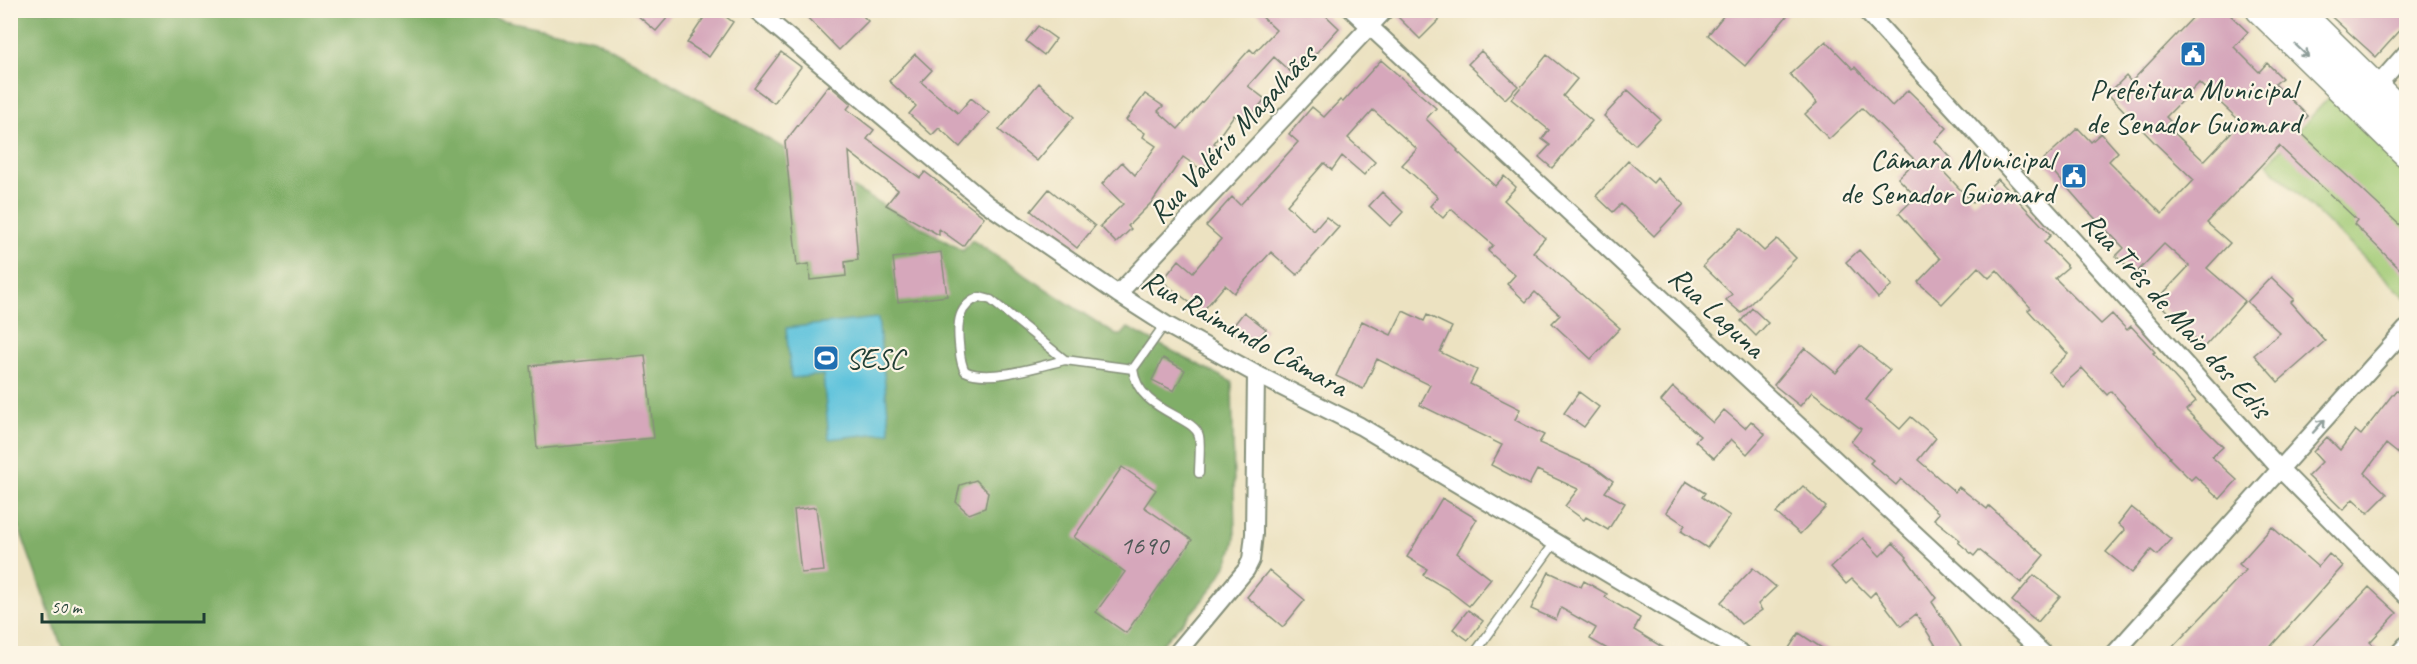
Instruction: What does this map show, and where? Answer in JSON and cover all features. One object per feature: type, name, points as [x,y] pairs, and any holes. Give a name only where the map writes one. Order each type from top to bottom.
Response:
[{"type":"highway","points":[[2260,10],[2406,153]]},
{"type":"highway","points":[[2297,10],[2406,117]]},
{"type":"street","name":"Rua Raimundo Câmara","points":[[756,10],[987,204],[1118,294],[1165,324],[1256,374],[1360,426],[1743,654]]},
{"type":"street","name":"Rua Laguna","points":[[1352,10],[2044,654]]},
{"type":"street","name":"Rua Valério Magalhães","points":[[1118,294],[1385,10]]},
{"type":"street","name":"Rua Três de Maio dos Edis","points":[[1865,10],[2280,469],[2406,596]]},
{"type":"street","points":[[2376,87],[2406,53]]},
{"type":"street","points":[[2114,654],[2406,329]]},
{"type":"street","points":[[1176,654],[1232,588],[1251,560],[1254,534],[1256,374]]},
{"type":"street","points":[[2398,654],[2406,645]]},
{"type":"lane","points":[[1065,360],[1027,327],[986,297],[975,299],[959,316],[957,325],[961,360],[963,368],[968,373],[1000,374],[1065,360],[1133,369]]},
{"type":"lane","points":[[1165,324],[1133,369],[1136,383],[1147,397],[1173,416],[1192,425],[1199,434],[1199,473]]},
{"type":"lane","points":[[1474,654],[1556,541]]},
{"type":"green space","points":[[455,10],[594,39],[963,251],[972,240],[1116,335],[1122,335],[1128,328],[1232,382],[1235,538],[1231,555],[1203,600],[1154,653],[64,653],[11,505],[11,11]]},
{"type":"green space","points":[[2334,92],[2406,161],[2406,298],[2267,164]]},
{"type":"water","points":[[878,318],[890,432],[829,439],[823,375],[791,378],[786,328]]},
{"type":"building","points":[[631,10],[674,10],[656,31]]},
{"type":"building","points":[[709,10],[716,10],[733,22],[709,57],[687,43]]},
{"type":"building","points":[[800,10],[857,10],[868,21],[839,50]]},
{"type":"building","points":[[1255,10],[1320,10],[1339,28],[1295,76],[1274,57],[1248,86],[1265,99],[1245,124],[1234,115],[1214,143],[1218,146],[1202,170],[1183,157],[1153,201],[1128,226],[1131,229],[1116,243],[1100,226],[1123,204],[1102,184],[1122,162],[1135,175],[1156,146],[1143,137],[1145,133],[1126,120],[1145,94],[1163,106],[1158,111],[1178,129],[1250,49],[1254,53],[1276,30]]},
{"type":"building","points":[[1395,10],[1449,10],[1420,39],[1395,14]]},
{"type":"building","points":[[1728,10],[1792,10],[1745,66],[1708,35]]},
{"type":"building","points":[[2200,10],[2225,10],[2248,32],[2234,47],[2259,72],[2267,63],[2282,78],[2275,84],[2308,116],[2296,128],[2406,231],[2406,275],[2354,224],[2357,220],[2279,146],[2207,223],[2230,243],[2207,268],[2245,301],[2204,347],[2156,301],[2189,266],[2164,244],[2135,274],[2116,256],[2124,248],[2043,160],[2078,128],[2091,142],[2101,133],[2118,152],[2109,161],[2162,214],[2194,180],[2108,94],[2126,76],[2131,82]],"holes":[[[2199,83],[2241,122],[2204,161],[2166,125],[2170,121],[2166,117]]]},
{"type":"building","points":[[2324,10],[2406,10],[2406,24],[2376,57]]},
{"type":"building","points":[[1038,26],[1056,39],[1044,55],[1026,41]]},
{"type":"building","points":[[1826,41],[1853,69],[1855,67],[1892,106],[1908,90],[1947,128],[1935,141],[1951,158],[1940,168],[1973,203],[1998,179],[2051,235],[2044,242],[2068,267],[2055,278],[2101,324],[2112,314],[2127,330],[2131,326],[2155,352],[2153,353],[2196,401],[2186,410],[2223,447],[2212,457],[2237,480],[2220,499],[2195,476],[2191,480],[2111,391],[2107,395],[2082,368],[2062,386],[2049,372],[2068,354],[2028,310],[2031,308],[1997,270],[1989,278],[1978,267],[1942,304],[1918,282],[1940,259],[1899,213],[1916,197],[1898,178],[1916,161],[1862,108],[1829,139],[1805,114],[1817,103],[1790,74]]},
{"type":"building","points":[[1481,51],[1518,86],[1505,99],[1468,64]]},
{"type":"building","points":[[781,52],[801,67],[774,103],[754,88]]},
{"type":"building","points":[[915,54],[932,70],[921,82],[958,113],[971,98],[989,113],[960,147],[939,128],[932,135],[909,114],[916,106],[889,81]]},
{"type":"building","points":[[1547,55],[1577,79],[1563,96],[1592,121],[1552,168],[1539,157],[1550,145],[1542,139],[1549,130],[1511,99]]},
{"type":"building","points":[[1381,60],[1436,108],[1426,119],[1457,151],[1495,186],[1504,176],[1516,187],[1504,200],[1545,238],[1533,252],[1620,328],[1591,359],[1552,323],[1560,315],[1535,292],[1526,302],[1507,284],[1515,275],[1488,251],[1493,245],[1451,209],[1443,218],[1430,206],[1438,197],[1402,165],[1417,149],[1373,110],[1348,138],[1375,162],[1364,175],[1342,156],[1332,170],[1324,163],[1287,205],[1314,231],[1326,217],[1339,227],[1297,275],[1271,252],[1234,293],[1225,285],[1202,312],[1162,281],[1179,260],[1193,272],[1221,239],[1206,226],[1232,197],[1240,205],[1298,142],[1289,134],[1312,107],[1324,117],[1340,100],[1343,102]]},
{"type":"building","points":[[1039,83],[1074,117],[1037,161],[999,130]]},
{"type":"building","points":[[829,85],[851,104],[847,109],[874,130],[867,139],[920,178],[925,172],[984,217],[963,246],[939,229],[939,235],[886,205],[898,190],[849,152],[858,260],[845,262],[846,276],[810,280],[809,264],[797,266],[785,142]]},
{"type":"building","points":[[1628,90],[1660,119],[1635,145],[1604,116]]},
{"type":"building","points":[[1628,161],[1653,183],[1657,178],[1684,204],[1654,236],[1621,204],[1613,212],[1596,196]]},
{"type":"building","points":[[1049,189],[1095,226],[1077,248],[1031,211]]},
{"type":"building","points":[[1382,192],[1403,212],[1390,226],[1369,206]]},
{"type":"building","points":[[1740,228],[1764,251],[1777,239],[1796,258],[1741,313],[1726,300],[1732,294],[1703,266]]},
{"type":"building","points":[[1859,250],[1892,285],[1878,298],[1846,262]]},
{"type":"building","name":"SESC","points":[[941,252],[947,296],[898,302],[893,258]]},
{"type":"building","points":[[2271,277],[2294,299],[2291,302],[2325,341],[2278,382],[2254,355],[2280,333],[2247,302]]},
{"type":"building","points":[[1752,308],[1768,323],[1756,336],[1741,321]]},
{"type":"building","points":[[1403,311],[1424,321],[1427,315],[1452,327],[1440,352],[1477,370],[1470,384],[1520,409],[1515,420],[1544,435],[1539,443],[1594,467],[1613,481],[1605,492],[1625,503],[1608,530],[1586,517],[1584,520],[1565,506],[1578,489],[1537,470],[1529,485],[1491,465],[1502,445],[1420,405],[1430,385],[1377,359],[1363,389],[1336,376],[1362,321],[1391,335]]},
{"type":"building","points":[[1244,312],[1266,329],[1253,347],[1230,330]]},
{"type":"building","points":[[1860,346],[1890,370],[1866,400],[1900,429],[1911,417],[1936,438],[1918,460],[1955,492],[1959,487],[1987,509],[1989,506],[2044,555],[2021,583],[1979,550],[1974,556],[1958,542],[1960,540],[1934,519],[1939,513],[1901,479],[1896,485],[1870,463],[1873,460],[1851,442],[1861,429],[1812,392],[1800,406],[1774,385],[1805,348],[1836,373]]},
{"type":"building","points":[[645,355],[654,438],[537,449],[530,366]]},
{"type":"building","points":[[1163,358],[1185,370],[1174,391],[1152,380]]},
{"type":"building","points":[[1673,387],[1713,423],[1724,410],[1745,428],[1751,421],[1765,434],[1747,454],[1731,439],[1714,458],[1695,441],[1700,436],[1661,401]]},
{"type":"building","points":[[2396,390],[2406,398],[2406,460],[2386,444],[2365,473],[2387,494],[2368,513],[2353,499],[2343,510],[2308,476],[2322,462],[2313,452],[2327,437],[2340,450],[2355,430],[2361,435]]},
{"type":"building","points":[[1579,392],[1599,407],[1584,427],[1564,413]]},
{"type":"building","points":[[1122,467],[1156,490],[1144,507],[1192,540],[1126,633],[1096,612],[1125,572],[1074,537]]},
{"type":"building","points":[[976,480],[988,492],[985,508],[969,514],[956,502],[960,485]]},
{"type":"building","points":[[1686,481],[1705,493],[1702,497],[1730,516],[1707,548],[1681,531],[1685,525],[1666,512]]},
{"type":"building","points":[[1803,486],[1826,507],[1800,534],[1776,513]]},
{"type":"building","points":[[1442,498],[1477,519],[1457,553],[1491,579],[1469,606],[1447,589],[1423,575],[1427,569],[1407,557]]},
{"type":"building","points":[[816,507],[824,571],[801,573],[794,510]]},
{"type":"building","points":[[2131,507],[2171,539],[2157,555],[2151,550],[2132,573],[2106,552],[2125,530],[2118,524]]},
{"type":"building","points":[[2272,527],[2318,567],[2329,554],[2343,566],[2264,654],[2166,654],[2246,570],[2239,564]]},
{"type":"building","points":[[1863,538],[1880,556],[1893,543],[1907,557],[1936,598],[1932,602],[1966,654],[1941,654],[1916,614],[1901,626],[1875,592],[1870,597],[1852,579],[1846,584],[1831,567]]},
{"type":"building","points":[[1753,568],[1776,587],[1758,604],[1762,610],[1741,624],[1721,602]]},
{"type":"building","points":[[1269,570],[1305,600],[1283,627],[1247,597]]},
{"type":"building","points":[[1549,572],[1581,587],[1584,581],[1607,594],[1605,597],[1640,618],[1634,630],[1674,654],[1616,654],[1590,639],[1596,628],[1561,608],[1556,620],[1531,609]]},
{"type":"building","points":[[2034,575],[2060,596],[2038,622],[2012,601]]},
{"type":"building","points":[[2369,587],[2397,613],[2370,642],[2383,654],[2305,654]]},
{"type":"building","points":[[1468,610],[1483,621],[1468,640],[1453,629]]},
{"type":"building","points":[[1799,633],[1831,654],[1785,654]]},
{"type":"place","name":"Prefeitura Municipal de Senador Guiomard","points":[[2193,54]]},
{"type":"place","name":"Câmara Municipal de Senador Guiomard","points":[[2074,176]]},
{"type":"place","name":"SESC","points":[[826,358]]}]
